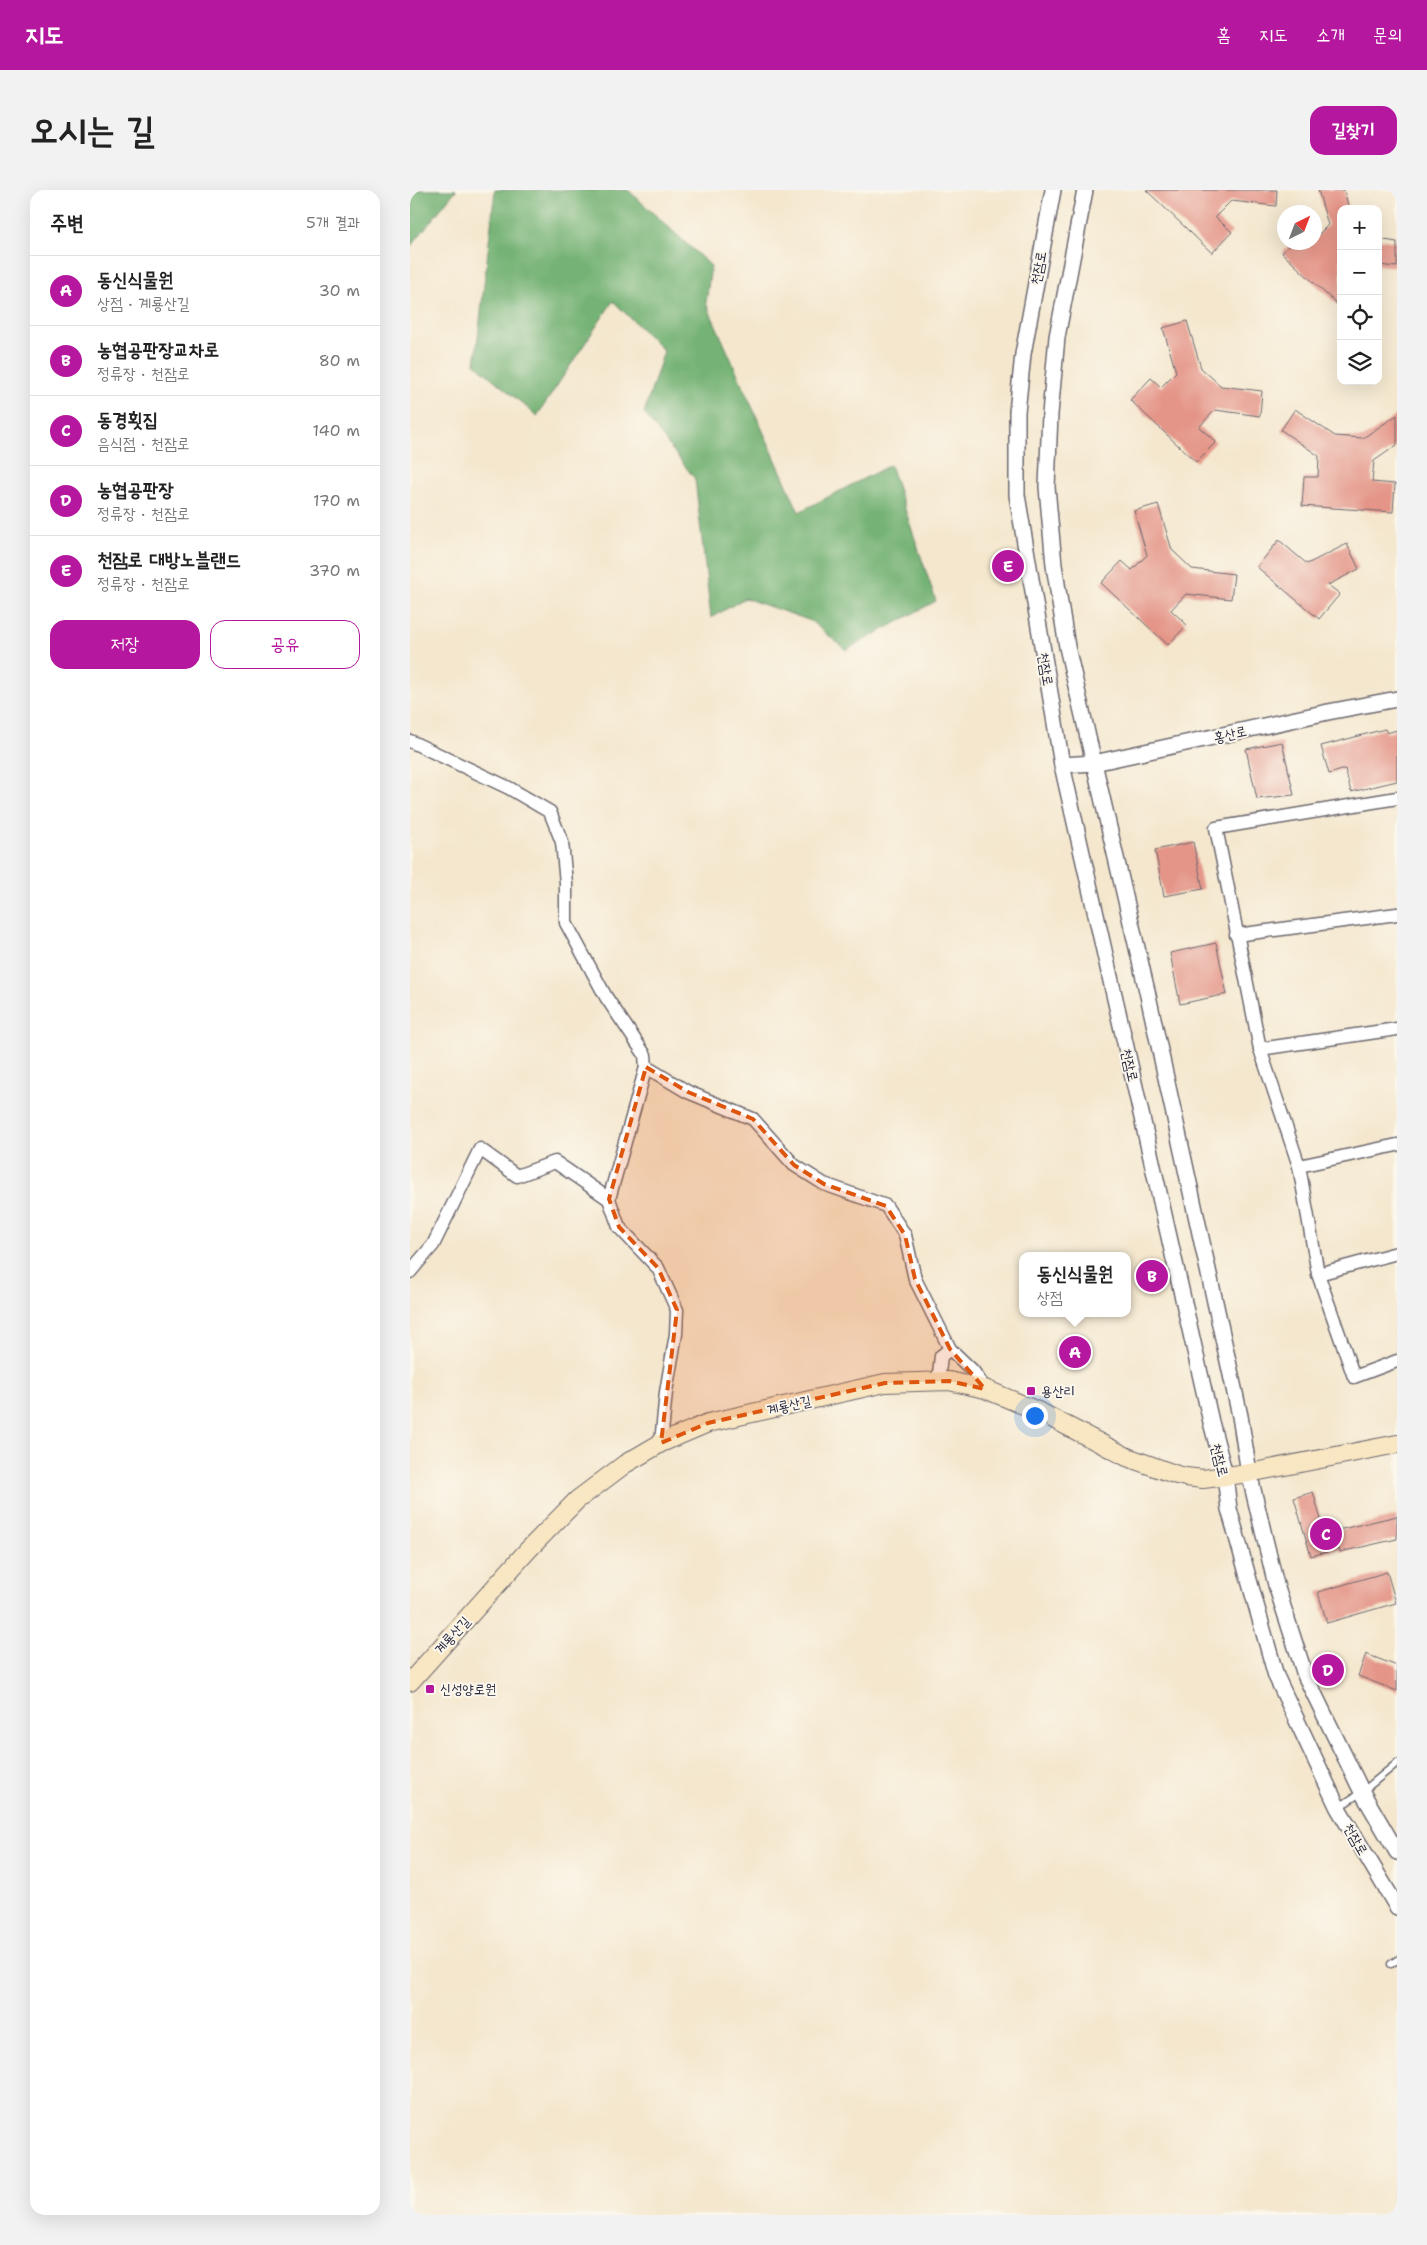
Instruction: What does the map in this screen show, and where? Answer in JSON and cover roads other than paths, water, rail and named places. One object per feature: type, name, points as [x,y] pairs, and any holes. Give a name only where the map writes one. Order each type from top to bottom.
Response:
[{"type":"main road","name":"계룡산길","points":[[410,1682],[528,1550],[577,1500],[625,1464],[661,1443],[708,1423],[885,1383],[949,1381],[985,1389],[1040,1412],[1127,1457],[1177,1475],[1203,1479],[1249,1473]]},
{"type":"main road","name":"천잠로","points":[[1249,1473],[1397,1444]]},
{"type":"street","name":"천잠로","points":[[1053,190],[1023,354],[1017,412],[1018,495],[1062,766],[1211,1422],[1225,1475],[1229,1509],[1276,1676],[1338,1808],[1397,1907]]},
{"type":"street","name":"천잠로","points":[[1085,190],[1057,337],[1050,414],[1047,487],[1054,565],[1067,647],[1220,1323],[1240,1416],[1249,1473],[1276,1585],[1306,1675],[1362,1792],[1397,1851]]},
{"type":"street","name":"홍산로","points":[[1062,766],[1094,763],[1328,712],[1397,700]]},
{"type":"street","points":[[410,741],[509,788],[550,812],[562,842],[566,883],[566,923],[606,997],[645,1055],[646,1066],[609,1199],[618,1227],[658,1268],[677,1310],[676,1334],[666,1392],[661,1443]]},
{"type":"street","points":[[1397,798],[1216,828],[1260,1049],[1299,1166],[1318,1274],[1354,1377],[1397,1361]]},
{"type":"street","points":[[1236,935],[1397,914]]},
{"type":"street","points":[[1260,1049],[1397,1029]]},
{"type":"street","points":[[646,1066],[688,1092],[753,1119],[794,1165],[824,1184],[886,1206],[905,1235],[915,1279],[950,1348],[973,1371],[985,1389]]},
{"type":"street","points":[[1299,1166],[1397,1145]]},
{"type":"street","points":[[410,1272],[433,1245],[480,1149],[516,1176],[555,1162],[609,1199]]},
{"type":"street","points":[[1318,1274],[1397,1253]]},
{"type":"street","points":[[938,1382],[941,1356],[950,1348]]},
{"type":"lane","points":[[1338,1808],[1362,1792],[1397,1762]]},
{"type":"place","name":"천잠로 대방노블랜드","points":[[1008,566]]},
{"type":"place","name":"농협공판장교차로","points":[[1152,1276]]},
{"type":"place","name":"동신식물원","points":[[1075,1352]]},
{"type":"place","name":"용산리","points":[[1031,1391]]},
{"type":"place","name":"동경횟집","points":[[1326,1534]]},
{"type":"place","name":"농협공판장","points":[[1328,1670]]},
{"type":"place","name":"신성양로원","points":[[430,1689]]}]
